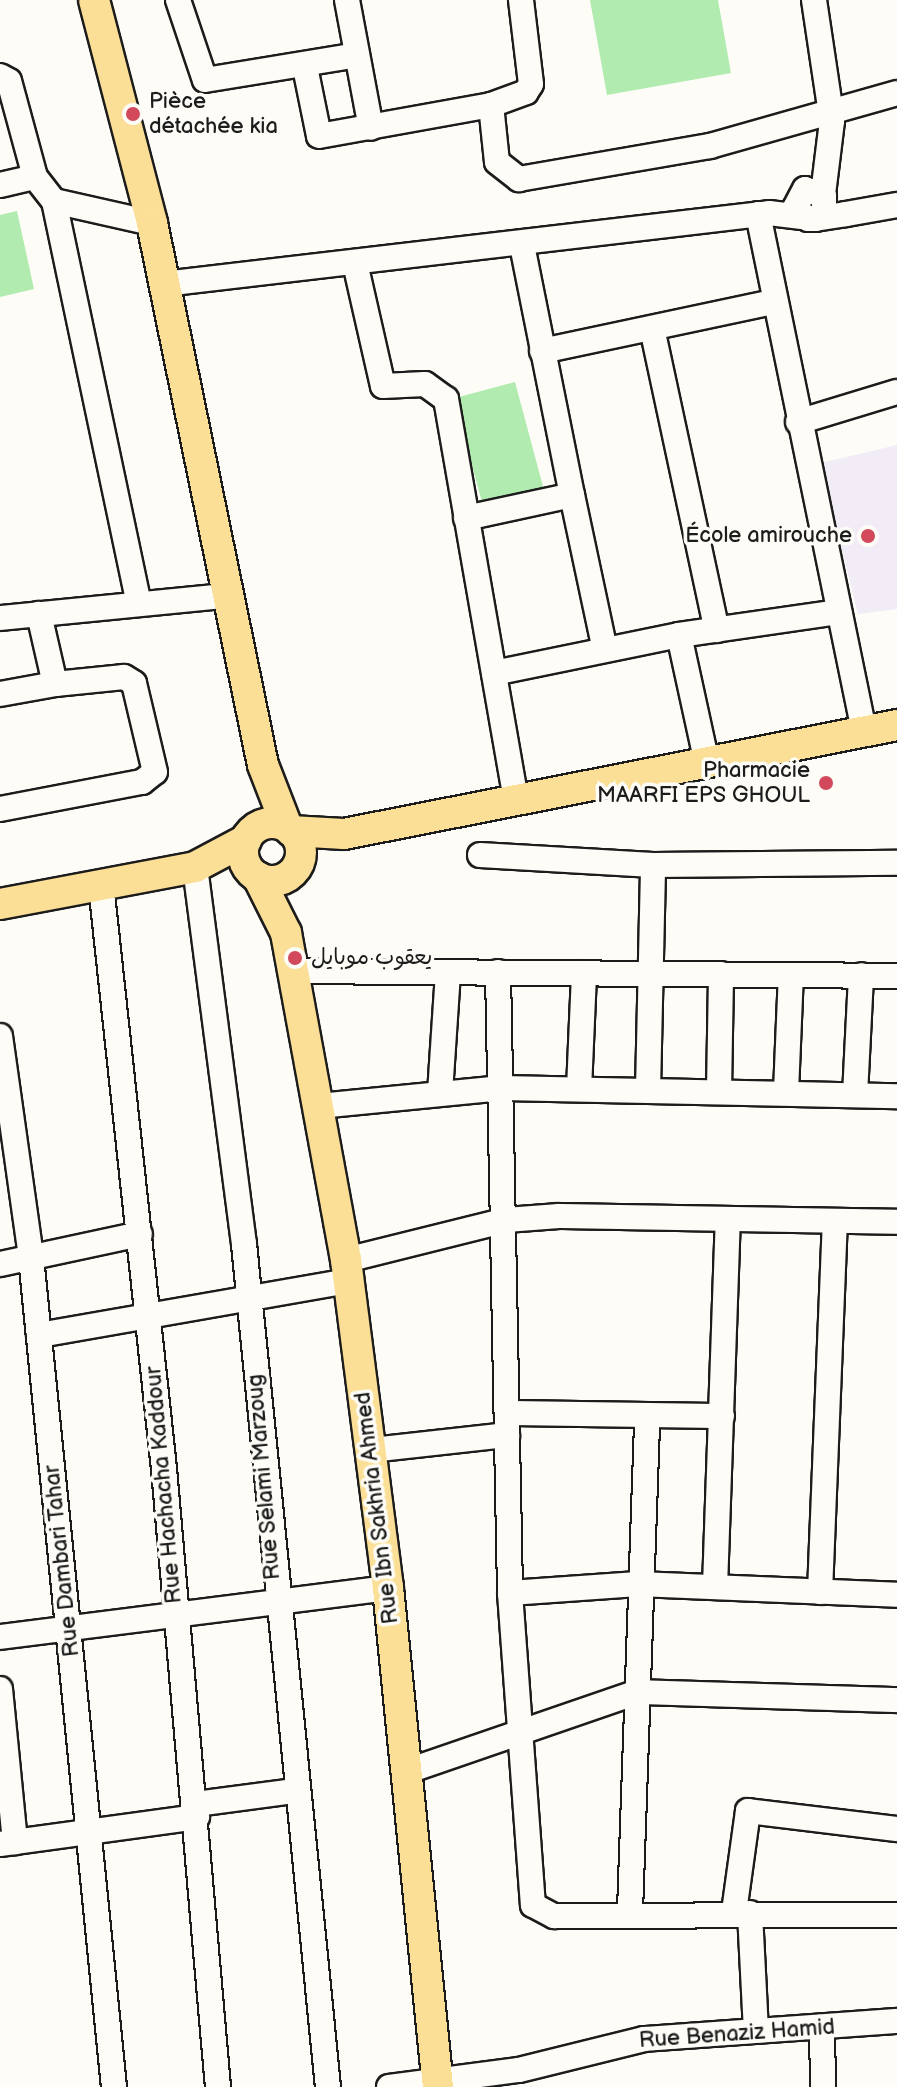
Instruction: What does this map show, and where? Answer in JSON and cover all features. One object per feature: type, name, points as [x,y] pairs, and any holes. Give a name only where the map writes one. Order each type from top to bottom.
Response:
[{"type":"main road","points":[[94,0],[152,223],[263,765],[289,829],[300,843],[286,933]]},
{"type":"main road","points":[[0,904],[197,866],[270,824],[289,829],[344,834],[897,725]]},
{"type":"main road","points":[[263,765],[249,836],[254,874],[286,933]]},
{"type":"main road","points":[[197,866],[254,874],[274,881],[344,834]]},
{"type":"main road","name":"Rue Ibn Sakhria Ahmed","points":[[286,933],[347,1270],[371,1450],[408,1771],[438,2084]]},
{"type":"street","points":[[178,0],[203,79],[305,67],[357,55]]},
{"type":"street","points":[[347,0],[371,128]]},
{"type":"street","points":[[305,67],[316,133],[371,128],[491,105],[526,92],[531,84],[521,0]]},
{"type":"street","points":[[811,202],[831,114],[814,0]]},
{"type":"street","points":[[0,76],[9,81],[35,177],[54,201],[139,603]]},
{"type":"street","points":[[491,105],[497,162],[519,179],[710,146],[897,93]]},
{"type":"street","points":[[0,185],[35,177]]},
{"type":"street","points":[[54,201],[152,223]]},
{"type":"street","points":[[164,284],[522,245],[763,214],[811,202],[846,214],[897,205]]},
{"type":"street","points":[[763,214],[773,302],[864,731]]},
{"type":"street","points":[[522,245],[605,650]]},
{"type":"street","points":[[355,263],[383,386],[425,384],[446,399],[516,801]]},
{"type":"street","points":[[542,351],[773,302]]},
{"type":"street","points":[[652,328],[717,630]]},
{"type":"street","points":[[798,422],[897,392]]},
{"type":"street","points":[[466,518],[572,495]]},
{"type":"street","points":[[0,618],[226,596]]},
{"type":"street","points":[[494,673],[679,635],[839,612]]},
{"type":"street","points":[[39,614],[55,684]]},
{"type":"street","points":[[679,635],[707,763]]},
{"type":"street","points":[[0,694],[55,684],[132,680],[155,772],[142,782],[0,809]]},
{"type":"street","points":[[480,855],[653,865],[897,863]]},
{"type":"street","points":[[648,1090],[653,865]]},
{"type":"street","name":"Rue Selami Marzoug","points":[[197,866],[248,1298],[276,1606],[328,2087]]},
{"type":"street","name":"Rue Hachacha Kaddour","points":[[101,885],[149,1316],[196,1811],[218,2087]]},
{"type":"street","points":[[293,971],[897,976]]},
{"type":"street","points":[[440,1093],[448,972]]},
{"type":"street","points":[[498,972],[506,1220],[510,1593],[533,1905],[545,1915],[630,1911],[897,1915]]},
{"type":"street","points":[[579,1089],[584,973]]},
{"type":"street","points":[[719,1091],[721,974]]},
{"type":"street","points":[[786,1092],[791,975]]},
{"type":"street","points":[[855,1095],[861,975]]},
{"type":"street","name":"Rue Dambari Tahar","points":[[0,1036],[31,1257],[114,2087]]},
{"type":"street","points":[[319,1106],[502,1088],[897,1096]]},
{"type":"street","points":[[39,1335],[248,1298],[506,1220],[897,1222]]},
{"type":"street","points":[[715,1587],[728,1220]]},
{"type":"street","points":[[820,1592],[835,1222]]},
{"type":"street","points":[[0,1264],[140,1234]]},
{"type":"street","points":[[371,1450],[507,1424],[647,1415],[722,1416]]},
{"type":"street","points":[[630,1911],[638,1692],[638,1584],[647,1415]]},
{"type":"street","points":[[510,1593],[638,1584],[897,1595]]},
{"type":"street","points":[[0,1637],[176,1619],[388,1588]]},
{"type":"street","points":[[0,1689],[7,1843],[89,1832],[295,1791]]},
{"type":"street","points":[[408,1771],[638,1692],[897,1700]]},
{"type":"street","points":[[756,2030],[742,1913],[748,1811],[897,1829]]},
{"type":"street","name":"Rue Benaziz Hamid","points":[[389,2087],[438,2084],[519,2070],[644,2039],[897,2021]]},
{"type":"street","points":[[822,2028],[823,2087]]},
{"type":"shaded area","name":"École amirouche","points":[[897,445],[897,609],[858,614],[821,463]]},
{"type":"green space","points":[[590,0],[718,0],[731,73],[607,95]]},
{"type":"green space","points":[[17,211],[34,289],[0,297],[0,215]]},
{"type":"green space","points":[[515,382],[543,487],[482,504],[454,398]]},
{"type":"place","name":"Pièce détachée kia","points":[[133,114]]},
{"type":"place","name":"École amirouche","points":[[868,536]]},
{"type":"place","name":"Pharmacie MAARFI EPS GHOUL","points":[[826,783]]},
{"type":"place","name":"يعقوب موبايل","points":[[295,958]]}]
